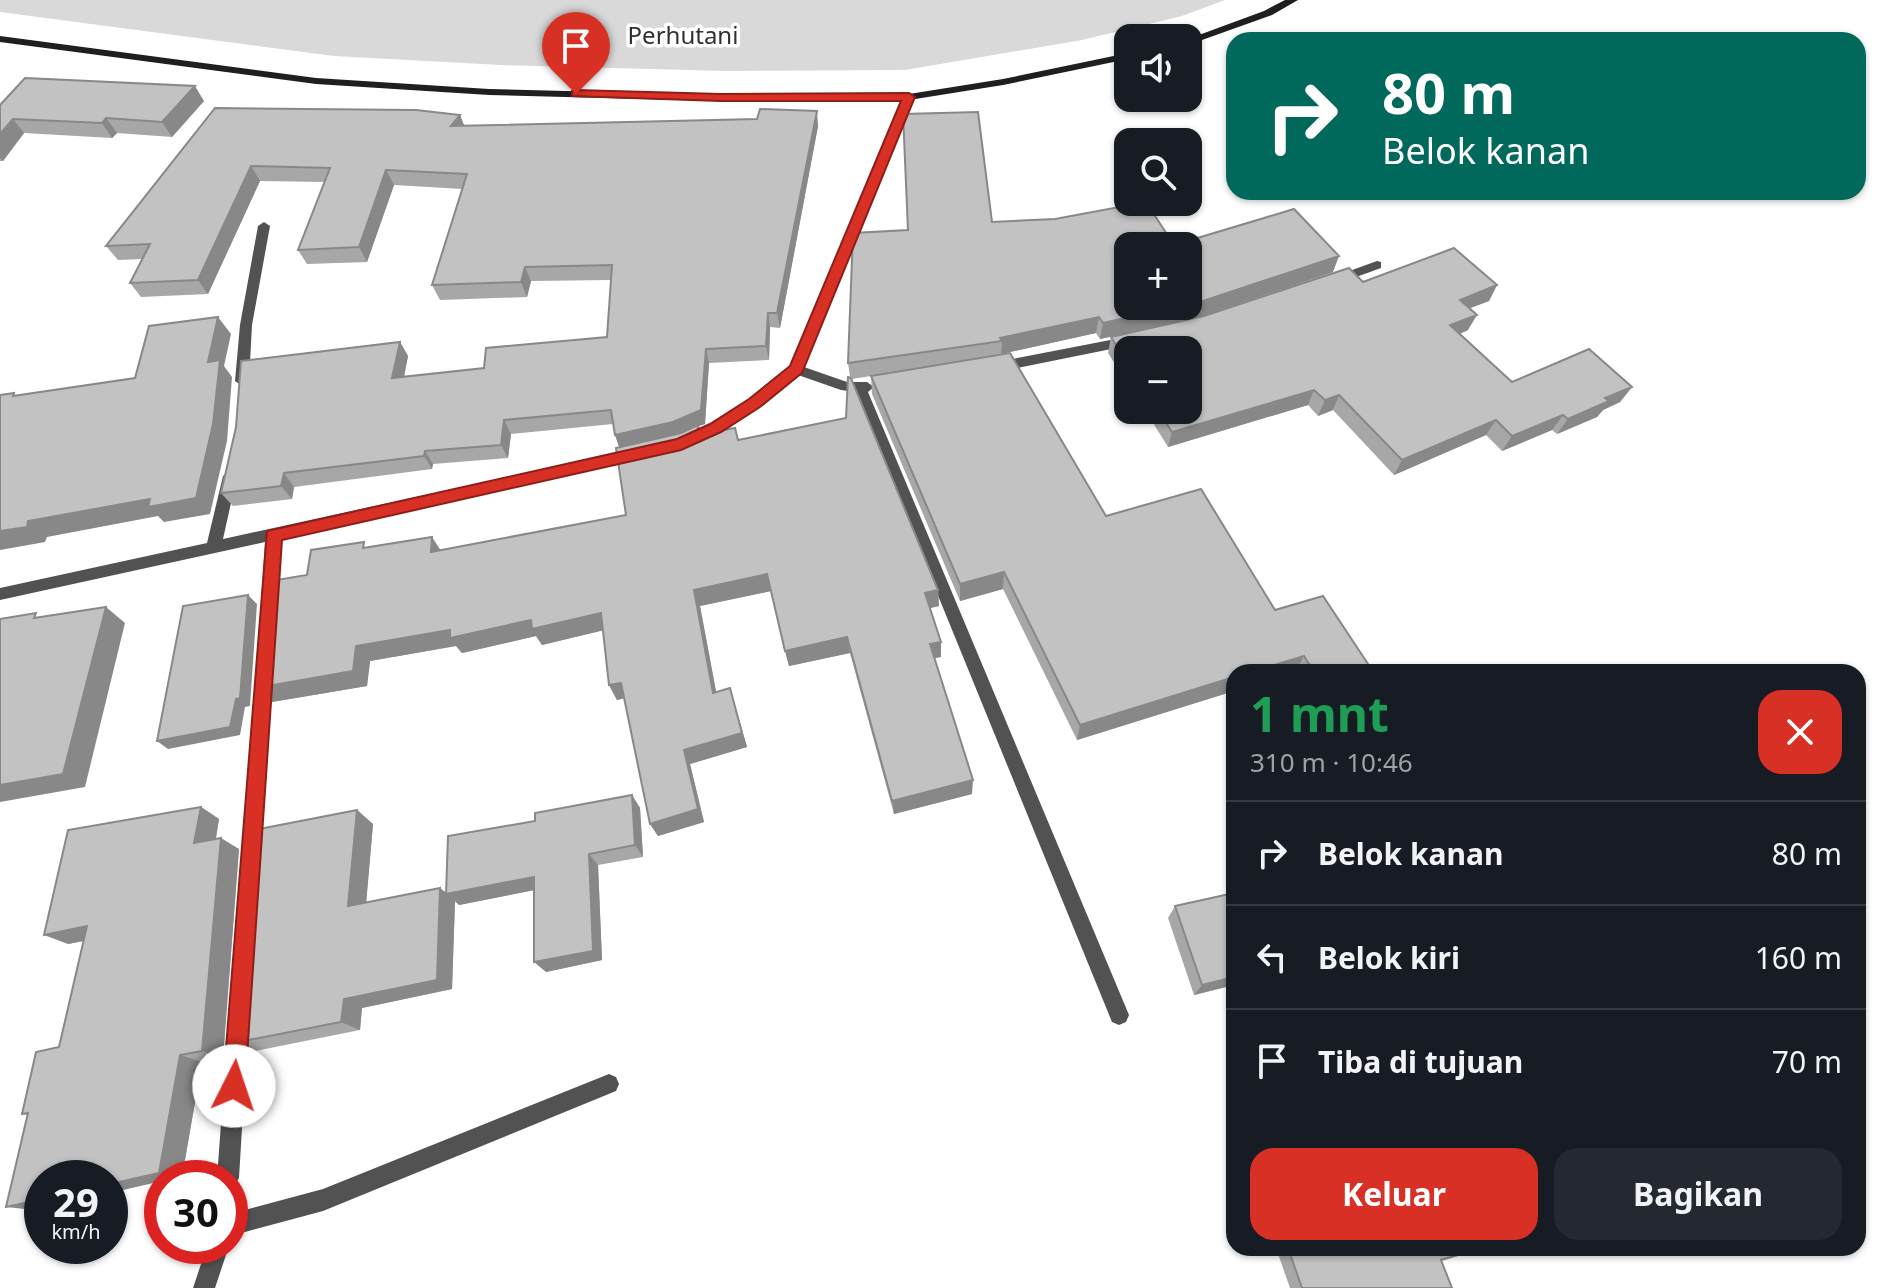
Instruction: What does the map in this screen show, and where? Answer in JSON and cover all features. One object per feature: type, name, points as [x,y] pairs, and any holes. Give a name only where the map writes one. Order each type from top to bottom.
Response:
[{"type":"main road","points":[[1202,37],[1268,13],[1293,0]]},
{"type":"main road","points":[[0,39],[316,81],[535,93],[721,98],[909,97],[1114,59]]},
{"type":"street","points":[[0,594],[659,449],[716,428],[755,403],[796,369],[909,97]]},
{"type":"street","points":[[241,400],[246,325],[264,226]]},
{"type":"street","points":[[1321,285],[1377,265]]},
{"type":"street","points":[[979,369],[1114,345]]},
{"type":"street","points":[[796,369],[846,387],[886,384]]},
{"type":"street","points":[[860,388],[1119,1015]]},
{"type":"street","points":[[213,548],[234,456]]},
{"type":"street","points":[[268,614],[273,535]]},
{"type":"street","points":[[250,865],[265,661]]},
{"type":"street","points":[[229,1160],[240,1006]]},
{"type":"street","points":[[248,1220],[323,1200],[609,1084]]},
{"type":"street","points":[[204,1288],[212,1264]]},
{"type":"green space","name":"Perhutani","points":[[0,0],[1225,0],[1149,24],[1114,24],[1114,32],[1082,40],[905,70],[726,71],[501,65],[334,56],[0,12]]},
{"type":"building","points":[[25,78],[195,86],[162,122],[106,118],[102,123],[13,119],[0,134],[0,105]]},
{"type":"building","points":[[215,108],[416,110],[460,115],[451,126],[757,119],[760,109],[817,111],[777,313],[768,313],[766,346],[706,349],[701,410],[673,422],[615,435],[611,410],[504,420],[501,445],[425,451],[424,456],[284,473],[281,486],[221,493],[236,427],[241,361],[400,342],[392,378],[484,368],[486,348],[607,337],[612,265],[525,267],[521,282],[432,285],[467,174],[386,170],[359,247],[298,250],[330,168],[251,166],[198,280],[130,283],[150,244],[106,246]]},
{"type":"building","points":[[978,112],[992,222],[1055,219],[1114,208],[1114,216],[1155,216],[1166,232],[1114,232],[1114,320],[1117,320],[1103,323],[1099,317],[1000,338],[1002,341],[848,363],[853,233],[908,230],[903,114]]},
{"type":"building","points":[[1294,209],[1339,256],[1202,301],[1202,237]]},
{"type":"building","points":[[1454,248],[1497,285],[1460,300],[1477,315],[1450,325],[1512,382],[1589,349],[1632,387],[1568,419],[1563,415],[1512,436],[1496,420],[1402,460],[1339,395],[1325,400],[1314,390],[1202,423],[1202,336],[1115,336],[1186,320],[1202,320],[1202,316],[1349,268],[1363,282]]},
{"type":"building","points":[[218,317],[208,362],[220,360],[213,424],[196,498],[148,507],[150,499],[28,521],[27,527],[0,531],[0,395],[14,393],[13,396],[135,378],[149,326]]},
{"type":"building","points":[[1010,353],[1106,516],[1201,489],[1275,610],[1323,596],[1368,664],[1309,664],[1304,656],[1278,664],[1226,664],[1226,679],[1080,725],[1004,572],[960,584],[871,376]]},
{"type":"building","points":[[848,377],[938,590],[925,593],[941,642],[930,644],[973,780],[892,801],[847,637],[785,651],[767,574],[694,590],[713,693],[730,688],[742,733],[684,750],[698,809],[650,824],[621,683],[609,685],[601,613],[532,629],[531,620],[450,638],[450,630],[356,646],[353,671],[256,688],[264,582],[307,575],[311,550],[364,542],[363,548],[432,537],[431,552],[626,515],[616,448],[681,433],[698,425],[697,435],[735,428],[738,440],[846,418]]},
{"type":"building","points":[[1167,424],[1199,424],[1172,432]]},
{"type":"building","points":[[248,595],[240,698],[236,699],[230,727],[157,741],[183,606]]},
{"type":"building","points":[[106,607],[63,774],[0,785],[0,619],[36,613],[34,618]]},
{"type":"building","points":[[632,795],[635,845],[589,854],[593,951],[534,962],[534,877],[446,894],[448,836],[535,821],[535,813]]},
{"type":"building","points":[[201,807],[194,843],[221,838],[202,1051],[180,1055],[161,1160],[144,1160],[144,1176],[128,1180],[128,1160],[24,1160],[24,1203],[6,1207],[28,1113],[22,1114],[36,1052],[59,1047],[87,926],[44,935],[68,830]]},
{"type":"building","points":[[357,810],[348,906],[440,888],[437,980],[344,999],[341,1022],[228,1044],[244,832]]},
{"type":"building","points":[[1226,895],[1226,979],[1202,985],[1175,906]]},
{"type":"building","points":[[1291,1256],[1455,1256],[1441,1260],[1452,1288],[1302,1288]]},
{"type":"route","points":[[234,1086],[273,535],[681,444],[716,428],[755,403],[796,369],[909,97],[721,98],[576,94]]}]
